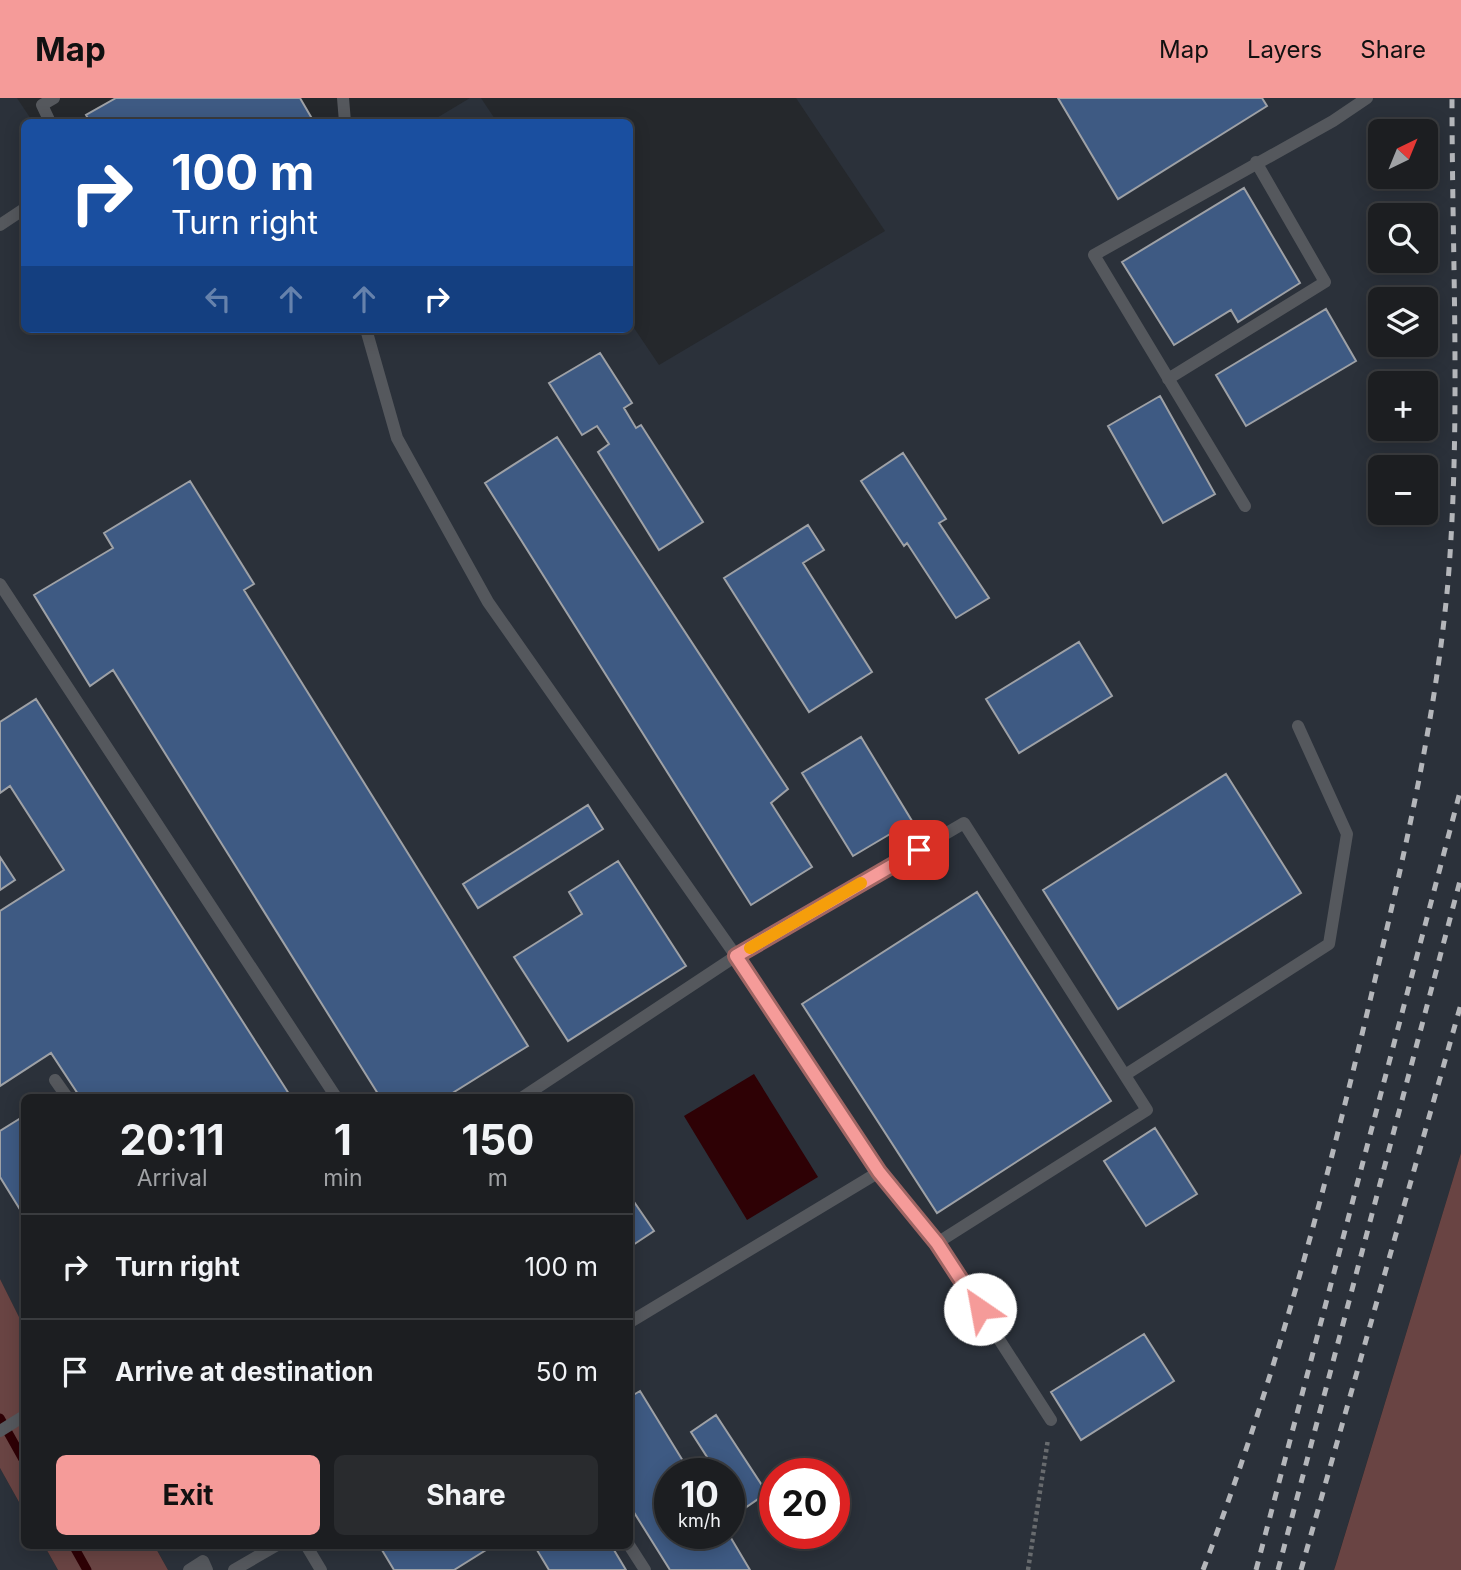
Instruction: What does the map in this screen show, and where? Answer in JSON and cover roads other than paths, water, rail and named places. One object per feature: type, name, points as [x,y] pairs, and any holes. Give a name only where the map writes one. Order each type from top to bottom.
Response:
[{"type":"lane","points":[[49,119],[42,105],[54,98]]},
{"type":"lane","points":[[343,98],[345,119]]},
{"type":"lane","points":[[1245,506],[1094,255],[1333,121],[1367,98]]},
{"type":"lane","points":[[1168,379],[1325,282],[1256,162]]},
{"type":"lane","points":[[0,225],[21,211]]},
{"type":"lane","points":[[367,333],[397,438],[481,590],[736,956],[879,1172],[937,1243],[1051,1420]]},
{"type":"lane","points":[[0,584],[333,1094]]},
{"type":"lane","points":[[1125,1075],[1329,944],[1347,834],[1298,726]]},
{"type":"lane","points":[[528,1094],[736,956],[964,823],[1147,1110],[937,1243]]},
{"type":"lane","points":[[55,1080],[65,1094]]},
{"type":"lane","points":[[633,1320],[879,1172]]},
{"type":"lane","points":[[0,1431],[21,1418]]},
{"type":"lane","points":[[234,1570],[269,1549]]},
{"type":"lane","points":[[308,1549],[321,1570]]},
{"type":"lane","points":[[632,1549],[645,1570]]},
{"type":"lane","points":[[189,1570],[205,1565]]},
{"type":"waterway","points":[[0,1418],[21,1456]]},
{"type":"waterway","points":[[75,1549],[87,1570]]},
{"type":"railway","points":[[1203,1570],[1275,1360],[1315,1220],[1352,1077],[1405,847],[1435,689],[1448,582],[1454,461],[1452,98]]},
{"type":"railway","points":[[1256,1570],[1461,788]]},
{"type":"railway","points":[[1278,1570],[1461,877]]},
{"type":"railway","points":[[1301,1570],[1461,1004]]}]
